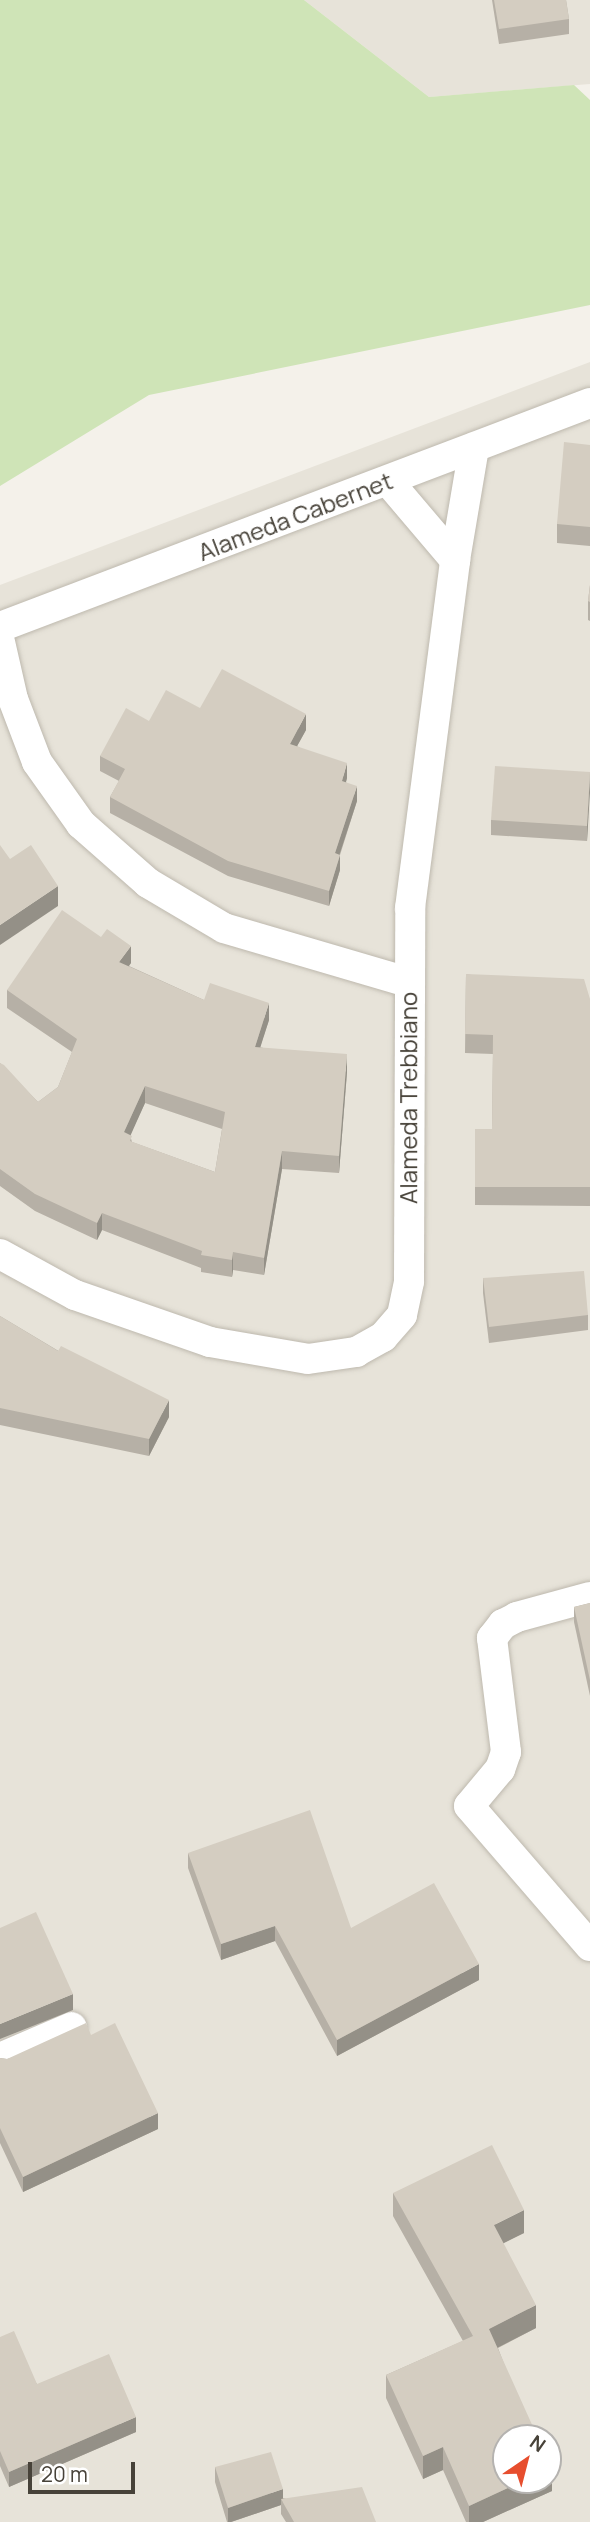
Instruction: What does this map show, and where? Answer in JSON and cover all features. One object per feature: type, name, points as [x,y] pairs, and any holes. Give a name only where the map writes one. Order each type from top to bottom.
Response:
[{"type":"street","name":"Alameda Cabernet","points":[[0,627],[590,403]]},
{"type":"street","name":"Alameda Trebbiano","points":[[0,1254],[75,1295],[210,1342],[308,1359],[356,1352],[383,1337],[402,1315],[409,1282],[407,982],[410,908],[455,560],[474,448]]},
{"type":"street","points":[[388,481],[455,560]]},
{"type":"street","points":[[0,642],[13,699],[37,762],[81,824],[148,883],[224,928],[407,982]]},
{"type":"street","points":[[590,1597],[517,1616],[503,1624],[492,1638],[506,1752],[500,1769],[472,1799],[470,1811],[590,1946]]},
{"type":"street","points":[[0,2058],[72,2027]]},
{"type":"shaded area","points":[[304,0],[590,0],[590,84],[429,97]]},
{"type":"shaded area","points":[[590,362],[590,2522],[0,2522],[0,585]]},
{"type":"green space","points":[[0,0],[304,0],[429,97],[574,85],[590,100],[590,305],[149,395],[0,486]]},
{"type":"building","points":[[494,0],[566,0],[569,19],[499,29]]},
{"type":"building","points":[[564,442],[590,445],[590,527],[557,524]]},
{"type":"building","points":[[222,669],[306,714],[290,744],[347,763],[342,781],[357,786],[335,853],[340,855],[329,891],[228,861],[110,797],[125,769],[100,756],[126,708],[149,721],[166,690],[200,708]]},
{"type":"building","points":[[495,766],[590,772],[587,826],[491,820]]},
{"type":"building","points":[[0,845],[10,859],[31,845],[58,886],[0,925]]},
{"type":"building","points":[[62,910],[101,937],[107,929],[131,946],[119,962],[204,1000],[210,983],[269,1003],[255,1047],[347,1054],[339,1156],[282,1151],[264,1258],[233,1252],[232,1260],[201,1255],[202,1251],[102,1213],[97,1223],[35,1194],[0,1169],[0,1063],[38,1102],[58,1087],[77,1039],[7,990]],"holes":[[[145,1086],[225,1112],[215,1172],[130,1141],[132,1136],[124,1132]]]},
{"type":"building","points":[[466,974],[584,979],[590,999],[590,1187],[475,1187],[475,1129],[492,1129],[493,1035],[465,1034]]},
{"type":"building","points":[[584,1271],[588,1315],[489,1327],[483,1278]]},
{"type":"building","points":[[0,1316],[58,1351],[61,1346],[169,1400],[149,1439],[0,1408]]},
{"type":"building","points":[[590,1603],[590,1680],[574,1607]]},
{"type":"building","points":[[310,1810],[351,1928],[434,1883],[479,1964],[337,2040],[275,1926],[221,1944],[188,1853]]},
{"type":"building","points":[[36,1912],[73,1994],[0,2024],[0,1928]]},
{"type":"building","points":[[86,2023],[91,2035],[115,2023],[158,2113],[23,2177],[0,2128],[0,2058],[7,2059]]},
{"type":"building","points":[[492,2145],[524,2210],[494,2225],[536,2305],[489,2329],[532,2424],[492,2424],[492,2494],[495,2494],[469,2506],[443,2447],[423,2456],[386,2375],[473,2336],[393,2193]]},
{"type":"building","points":[[14,2331],[37,2384],[109,2354],[136,2417],[9,2472],[0,2451],[0,2337]]},
{"type":"building","points":[[271,2452],[283,2489],[228,2508],[215,2467]]},
{"type":"building","points":[[362,2487],[376,2522],[294,2522],[281,2499]]}]
